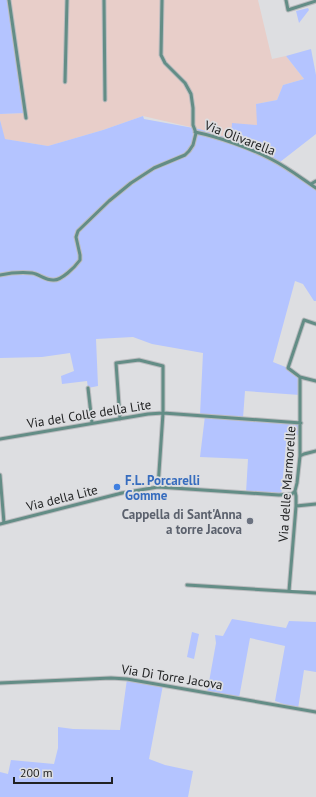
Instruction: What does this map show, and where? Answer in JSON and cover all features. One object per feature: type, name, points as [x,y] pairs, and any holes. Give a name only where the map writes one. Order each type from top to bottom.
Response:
[{"type":"street","points":[[9,0],[26,118]]},
{"type":"street","points":[[65,82],[67,0]]},
{"type":"street","points":[[104,0],[105,100]]},
{"type":"street","name":"Via Olivarella","points":[[162,0],[161,55],[166,64],[185,83],[190,91],[193,108],[193,125],[196,132],[214,136],[259,153],[273,160],[316,188]]},
{"type":"street","points":[[286,0],[288,10],[316,1]]},
{"type":"street","points":[[0,275],[28,273],[36,274],[51,280],[61,278],[80,260],[76,237],[79,230],[115,196],[136,179],[154,168],[187,154],[193,145],[196,132]]},
{"type":"street","points":[[311,184],[316,181]]},
{"type":"street","points":[[316,324],[304,320],[288,368],[300,377],[315,381],[316,375]]},
{"type":"street","points":[[120,419],[116,363],[139,360],[163,366],[163,413],[158,487]]},
{"type":"street","name":"Via delle Marmorelle","points":[[289,591],[296,506],[295,491],[300,456],[300,377]]},
{"type":"street","points":[[88,388],[92,423]]},
{"type":"street","name":"Via del Colle della Lite","points":[[0,440],[92,423],[163,413],[301,423]]},
{"type":"street","points":[[300,456],[316,451]]},
{"type":"street","points":[[0,475],[2,524]]},
{"type":"street","name":"Via della Lite","points":[[2,524],[122,493],[158,487],[279,495],[292,494],[295,491]]},
{"type":"street","points":[[296,506],[316,504]]},
{"type":"street","points":[[187,585],[316,593]]},
{"type":"street","name":"Via Di Torre Jacova","points":[[0,683],[111,678],[126,679],[316,712]]},
{"type":"shaded area","points":[[0,0],[9,0],[25,113],[0,114]]},
{"type":"shaded area","points":[[11,0],[258,0],[272,59],[286,56],[304,79],[283,85],[277,100],[256,104],[258,125],[232,139],[199,129],[143,116],[103,130],[48,146],[4,139],[0,114],[25,113]]},
{"type":"shaded area","points":[[308,8],[309,10],[299,23],[296,11]]},
{"type":"shaded area","points":[[311,49],[316,75],[316,134],[280,162],[316,188],[316,301],[314,301],[303,284],[295,281],[273,362],[288,368],[300,377],[300,395],[245,391],[243,418],[301,423],[300,435],[287,434],[281,497],[246,493],[248,459],[200,457],[205,416],[200,415],[203,353],[152,344],[133,337],[96,339],[98,386],[88,388],[87,381],[62,384],[61,376],[74,371],[70,353],[42,357],[0,358],[0,120],[5,139],[48,146],[103,130],[143,116],[144,119],[199,129],[231,139],[232,123],[257,125],[256,104],[277,100],[283,85],[304,79],[286,56]]},
{"type":"shaded area","points":[[232,619],[286,628],[289,621],[316,622],[316,672],[304,670],[298,709],[275,701],[285,646],[250,638],[239,698],[207,693],[216,643],[215,635],[223,636]]},
{"type":"shaded area","points":[[192,632],[199,634],[194,659],[187,657]]},
{"type":"shaded area","points":[[127,679],[163,685],[149,759],[165,765],[193,771],[188,797],[0,797],[0,772],[8,774],[11,760],[54,764],[58,748],[58,727],[73,729],[120,730]]},
{"type":"place","name":"F.L. Porcarelli Gomme","points":[[117,487]]},
{"type":"place","name":"Cappella di Sant'Anna a torre Jacova","points":[[250,521]]}]
